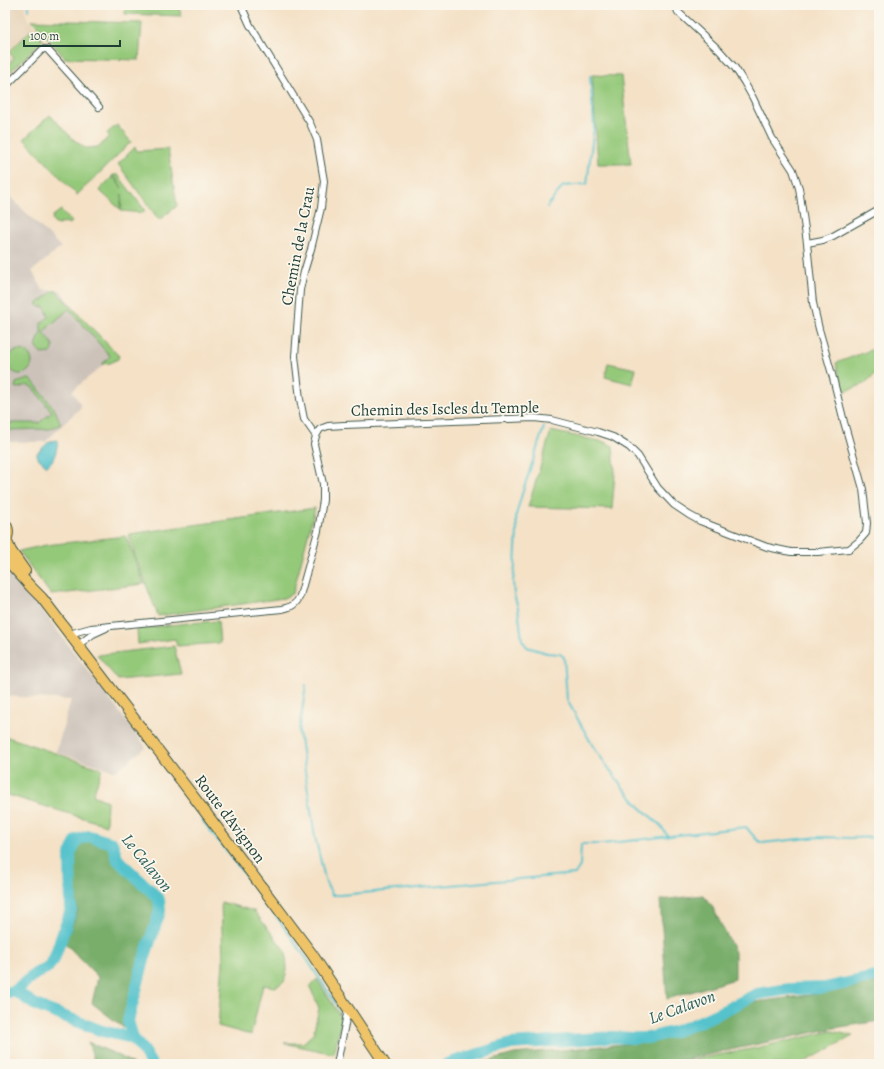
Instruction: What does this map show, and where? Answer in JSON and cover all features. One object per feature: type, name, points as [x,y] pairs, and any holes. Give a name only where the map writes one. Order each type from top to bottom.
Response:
[{"type":"main road","points":[[5,523],[8,532],[6,541]]},
{"type":"main road","name":"Route d'Avignon","points":[[6,541],[15,557],[36,586],[42,598]]},
{"type":"main road","name":"Route d'Avignon","points":[[5,558],[42,598],[258,882],[312,954],[385,1064]]},
{"type":"street","name":"Chemin de la Crau","points":[[241,5],[250,25],[310,123],[317,140],[324,181],[321,208],[300,290],[295,356],[304,419],[316,436]]},
{"type":"street","name":"Chemin des Iscles du Temple","points":[[316,436],[320,429],[328,426],[534,418],[552,420],[613,437],[629,447],[638,456],[658,488],[674,505],[689,516],[767,547],[791,552],[818,552],[849,549],[866,533],[867,523],[863,489],[820,332],[814,303],[799,188],[793,170],[772,138],[753,98],[735,68],[720,51],[678,12],[675,5]]},
{"type":"street","points":[[5,87],[43,50],[47,49],[98,106]]},
{"type":"street","points":[[807,243],[833,236],[879,210]]},
{"type":"street","points":[[70,634],[91,628],[282,609],[296,604],[300,596],[318,531],[323,500],[323,484],[314,444],[316,436]]},
{"type":"street","points":[[78,645],[93,634],[109,626]]},
{"type":"street","points":[[337,1064],[348,1008]]},
{"type":"shaded area","points":[[5,5],[26,5],[25,12],[28,20],[47,40],[5,80]]},
{"type":"shaded area","points":[[9,196],[61,247],[32,271],[43,290],[60,290],[113,357],[72,391],[81,407],[45,442],[5,442],[5,199]]},
{"type":"shaded area","points":[[5,568],[40,608],[146,747],[116,771],[56,752],[71,700],[5,696]]},
{"type":"green space","points":[[125,5],[178,5],[182,16],[125,14]]},
{"type":"green space","points":[[32,20],[142,23],[139,60],[65,58]]},
{"type":"green space","points":[[32,29],[43,40],[5,77],[5,68],[14,58],[9,52]]},
{"type":"green space","points":[[592,75],[621,76],[631,164],[598,164]]},
{"type":"green space","points":[[50,115],[73,139],[85,148],[99,147],[109,136],[107,133],[117,125],[131,142],[77,195],[24,139]]},
{"type":"green space","points":[[135,147],[137,151],[168,149],[177,206],[159,220],[118,164]]},
{"type":"green space","points":[[113,175],[118,175],[144,209],[143,213],[121,211],[122,194],[120,209],[99,190],[111,178],[114,178],[122,188],[115,177],[111,177]]},
{"type":"green space","points":[[61,210],[72,222],[69,224],[65,222],[58,225],[54,223],[52,220],[53,216]]},
{"type":"green space","points":[[55,290],[119,356],[118,359],[110,363],[102,364],[110,356],[69,309],[43,332],[53,344],[53,350],[51,353],[41,354],[36,346],[41,332],[41,323],[49,317],[45,307],[40,307],[37,304]]},
{"type":"green space","points":[[879,347],[878,371],[864,384],[844,392],[836,363]]},
{"type":"green space","points":[[20,350],[25,351],[31,357],[31,367],[25,373],[20,374],[15,373],[9,367],[8,362],[9,357],[15,351]]},
{"type":"green space","points":[[608,363],[636,369],[632,384],[605,377]]},
{"type":"green space","points":[[28,379],[32,380],[55,410],[61,424],[50,429],[5,430],[5,423],[39,423],[52,412],[33,388],[28,385],[19,388],[15,387],[16,383]]},
{"type":"green space","points":[[551,431],[604,442],[613,446],[615,473],[612,509],[528,507]]},
{"type":"green space","points":[[315,508],[293,593],[284,598],[158,616],[134,553],[129,534]]},
{"type":"green space","points":[[126,536],[144,584],[51,595],[19,551],[46,545]]},
{"type":"green space","points":[[218,621],[220,643],[177,646],[175,639],[138,644],[137,629]]},
{"type":"green space","points":[[174,646],[181,674],[118,680],[97,655]]},
{"type":"green space","points":[[5,736],[102,769],[93,795],[107,801],[106,825],[5,794]]},
{"type":"green space","points":[[90,840],[110,846],[114,863],[155,902],[157,911],[139,960],[124,1018],[125,1029],[92,1003],[98,977],[65,943],[77,912],[73,854],[79,843]]},
{"type":"green space","points":[[703,895],[712,906],[735,952],[735,979],[667,999],[660,900]]},
{"type":"green space","points":[[221,902],[254,911],[286,952],[287,970],[284,982],[275,987],[263,985],[251,1035],[218,1026],[223,962]]},
{"type":"green space","points":[[317,979],[342,1019],[334,1054],[284,1043],[303,1043],[313,1034],[319,1008],[310,987]]},
{"type":"green space","points":[[879,982],[879,1021],[834,1028],[664,1064],[478,1064],[514,1054],[646,1042],[670,1037],[748,1003],[810,995]]},
{"type":"green space","points":[[832,1031],[853,1036],[801,1064],[669,1064],[756,1048]]},
{"type":"green space","points":[[88,1042],[120,1056],[133,1064],[95,1064]]},
{"type":"water","points":[[58,440],[54,458],[47,466],[37,457],[37,453],[50,441]]},
{"type":"waterway","points":[[29,5],[29,10]]},
{"type":"waterway","points":[[547,207],[563,186],[587,184],[594,126],[590,76]]},
{"type":"waterway","points":[[544,427],[516,515],[517,532],[513,581],[522,640],[527,647],[547,653],[560,654],[564,657],[567,700],[594,748],[624,789],[640,807],[660,825],[668,836]]},
{"type":"waterway","points":[[306,685],[299,732],[315,837],[326,883],[332,895],[575,874],[580,866],[581,844],[602,844],[746,827],[756,839],[762,843],[819,837],[879,837]]},
{"type":"waterway","points":[[201,819],[265,901],[306,958],[341,1012]]},
{"type":"waterway","name":"Le Calavon","points":[[5,993],[15,991],[35,974],[48,967],[54,959],[71,910],[70,854],[77,840],[89,836],[112,843],[118,860],[159,900],[160,911],[144,959],[128,1021],[133,1038],[151,1064]]},
{"type":"waterway","name":"Le Calavon","points":[[447,1064],[511,1044],[614,1037],[648,1038],[676,1031],[697,1023],[757,994],[790,989],[825,988],[879,976]]},
{"type":"waterway","points":[[15,991],[34,1004],[45,1009],[102,1031],[133,1038]]}]
